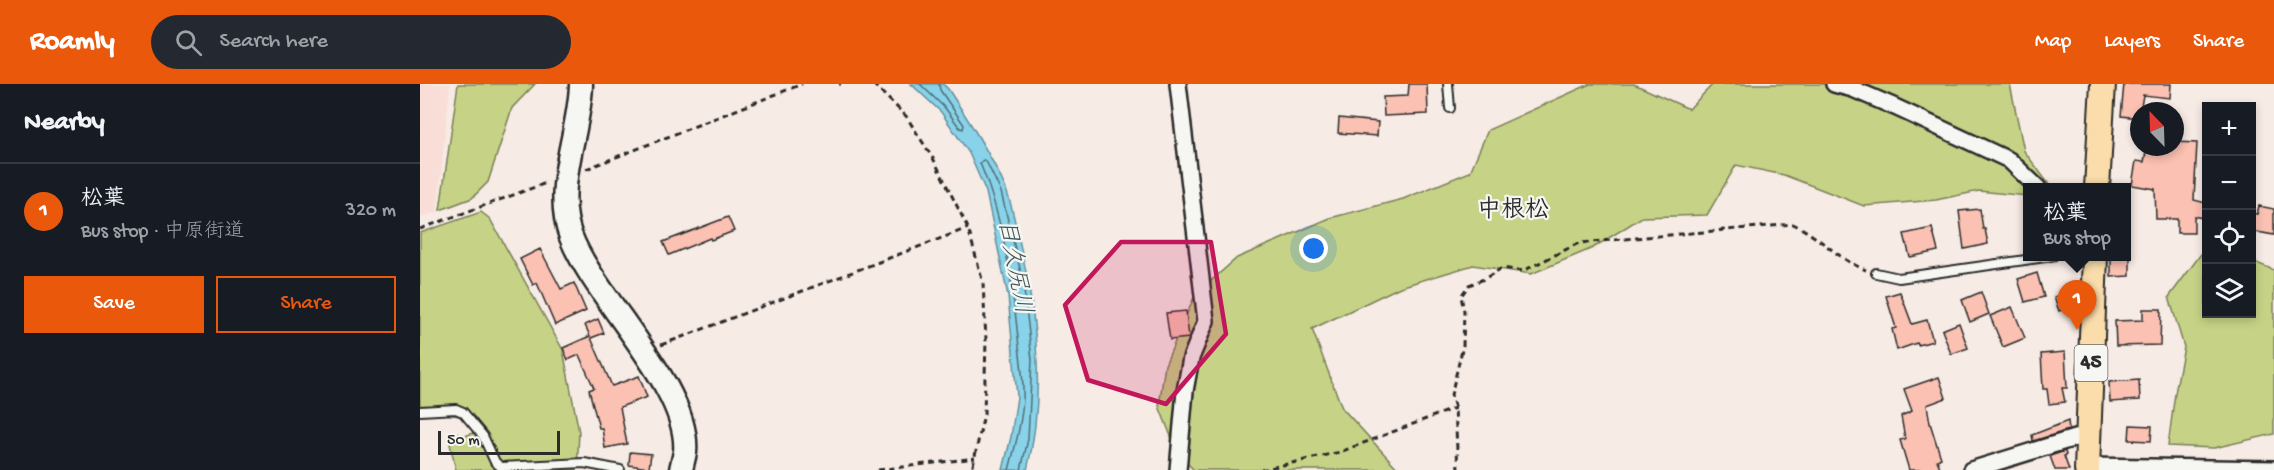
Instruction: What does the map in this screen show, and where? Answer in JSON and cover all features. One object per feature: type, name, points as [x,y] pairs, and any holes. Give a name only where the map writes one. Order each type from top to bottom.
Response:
[{"type":"main road","points":[[2097,183],[2103,84]]},
{"type":"main road","name":"45","points":[[2087,468],[2095,261]]},
{"type":"street","points":[[581,84],[580,107],[566,176],[565,206],[571,236],[588,272],[645,351],[681,419],[685,451],[681,470]]},
{"type":"street","points":[[1178,84],[1206,321],[1191,358],[1185,391],[1178,470]]},
{"type":"street","points":[[1834,84],[1853,89],[1895,107],[2009,160],[2033,183]]},
{"type":"street","points":[[1971,470],[2088,434]]},
{"type":"street","points":[[2087,468],[2274,469]]},
{"type":"lane","points":[[1448,84],[1450,108]]},
{"type":"lane","points":[[1876,273],[1899,278],[2023,260]]},
{"type":"lane","points":[[420,411],[456,409],[463,412],[483,436],[495,462],[501,467],[584,463],[620,470]]},
{"type":"path","points":[[420,230],[648,146],[802,84]]},
{"type":"path","points":[[873,84],[906,116],[934,160],[968,228],[983,282],[986,340],[984,414],[972,470]]},
{"type":"path","points":[[1458,470],[1455,408],[1451,395],[1464,346],[1464,311],[1461,296],[1469,285],[1502,268],[1523,271],[1579,243],[1793,224],[1807,230],[1854,265],[1876,273]]},
{"type":"path","points":[[645,351],[968,228]]},
{"type":"path","points":[[1261,470],[1340,452],[1455,408]]},
{"type":"path","points":[[878,470],[975,458]]},
{"type":"highlighted area","points":[[1121,242],[1211,242],[1226,334],[1166,404],[1088,380],[1065,305]]},
{"type":"shaded area","points":[[420,84],[450,84],[437,212],[420,218]]},
{"type":"green space","points":[[458,84],[535,84],[512,108],[488,182],[472,198],[440,210]]},
{"type":"green space","points":[[1590,84],[1634,84],[1689,109],[1713,84],[2010,84],[2024,151],[2048,183],[2023,183],[2023,196],[1979,191],[1936,200],[1864,206],[1784,175],[1736,165],[1707,215],[1642,217],[1593,248],[1531,274],[1473,265],[1400,287],[1312,329],[1342,408],[1399,470],[1194,470],[1178,454],[1159,406],[1165,365],[1195,295],[1237,258],[1330,218],[1403,199],[1470,172],[1488,130]]},
{"type":"green space","points":[[481,212],[490,219],[563,350],[579,432],[577,470],[456,470],[450,444],[458,434],[465,436],[473,433],[469,420],[459,416],[420,410],[420,233]]},
{"type":"green space","points":[[2202,254],[2202,318],[2256,318],[2256,263],[2274,270],[2274,434],[2214,448],[2168,446],[2184,347],[2169,297]]},
{"type":"water","name":"目久尻川","points":[[911,84],[943,84],[948,89],[986,149],[1010,200],[1031,297],[1037,355],[1036,413],[1027,470],[1003,470],[1017,397],[1008,296],[986,192],[969,153],[941,112]]},
{"type":"building","points":[[1409,84],[1427,84],[1428,114],[1384,116],[1383,97],[1408,96]]},
{"type":"building","points":[[2124,84],[2171,84],[2170,98],[2143,95],[2142,102],[2130,102],[2130,117],[2121,116]]},
{"type":"building","points":[[1339,118],[1378,122],[1377,136],[1338,133]]},
{"type":"building","points":[[2184,142],[2197,143],[2194,200],[2202,202],[2202,218],[2194,216],[2194,233],[2177,233],[2177,219],[2156,219],[2155,189],[2132,185],[2136,161],[2144,162],[2145,156],[2184,156]]},
{"type":"building","points":[[2259,206],[2274,209],[2274,235],[2256,232]]},
{"type":"building","points":[[1980,209],[1988,244],[1964,249],[1959,211]]},
{"type":"building","points":[[728,217],[734,231],[669,255],[663,242]]},
{"type":"building","points":[[1932,228],[1938,251],[1910,257],[1904,234]]},
{"type":"building","points":[[540,249],[561,289],[574,283],[586,311],[555,325],[537,283],[533,285],[520,259]]},
{"type":"building","points":[[2111,261],[2130,261],[2130,276],[2111,277]]},
{"type":"building","points":[[2037,273],[2044,297],[2025,302],[2018,279]]},
{"type":"building","points":[[1900,292],[1912,324],[1927,320],[1933,341],[1918,345],[1917,343],[1897,350],[1892,329],[1896,328],[1886,296]]},
{"type":"building","points":[[1981,292],[1989,314],[1970,322],[1962,300]]},
{"type":"building","points":[[2068,292],[2073,305],[2059,311],[2054,297]]},
{"type":"building","points":[[2012,307],[2025,338],[2003,347],[1990,316]]},
{"type":"building","points":[[2143,309],[2161,309],[2160,345],[2116,346],[2115,321],[2143,320]]},
{"type":"building","points":[[1186,311],[1189,338],[1170,340],[1166,313]]},
{"type":"building","points":[[598,319],[604,333],[591,338],[612,386],[639,376],[647,397],[620,407],[627,444],[605,448],[602,428],[599,428],[589,390],[594,388],[579,355],[568,360],[563,348],[590,336],[585,325]]},
{"type":"building","points":[[1959,323],[1968,348],[1951,354],[1942,330]]},
{"type":"building","points":[[2065,352],[2067,388],[2062,388],[2065,402],[2049,404],[2047,389],[2043,389],[2041,354]]},
{"type":"building","points":[[1939,377],[1946,398],[1927,405],[1941,458],[1937,460],[1941,470],[1909,470],[1900,440],[1905,439],[1901,416],[1912,411],[1904,389]]},
{"type":"building","points":[[2139,380],[2140,400],[2110,402],[2109,382]]},
{"type":"building","points":[[2068,421],[2069,430],[2033,441],[2032,435]]},
{"type":"building","points":[[2130,425],[2152,426],[2151,441],[2129,440]]},
{"type":"building","points":[[2065,451],[2064,456],[2069,470],[2055,470],[2050,456]]},
{"type":"building","points":[[630,452],[651,454],[649,468],[629,465]]},
{"type":"place","name":"松葉","points":[[2077,330]]},
{"type":"district","name":"中根松","points":[[1513,211]]}]
